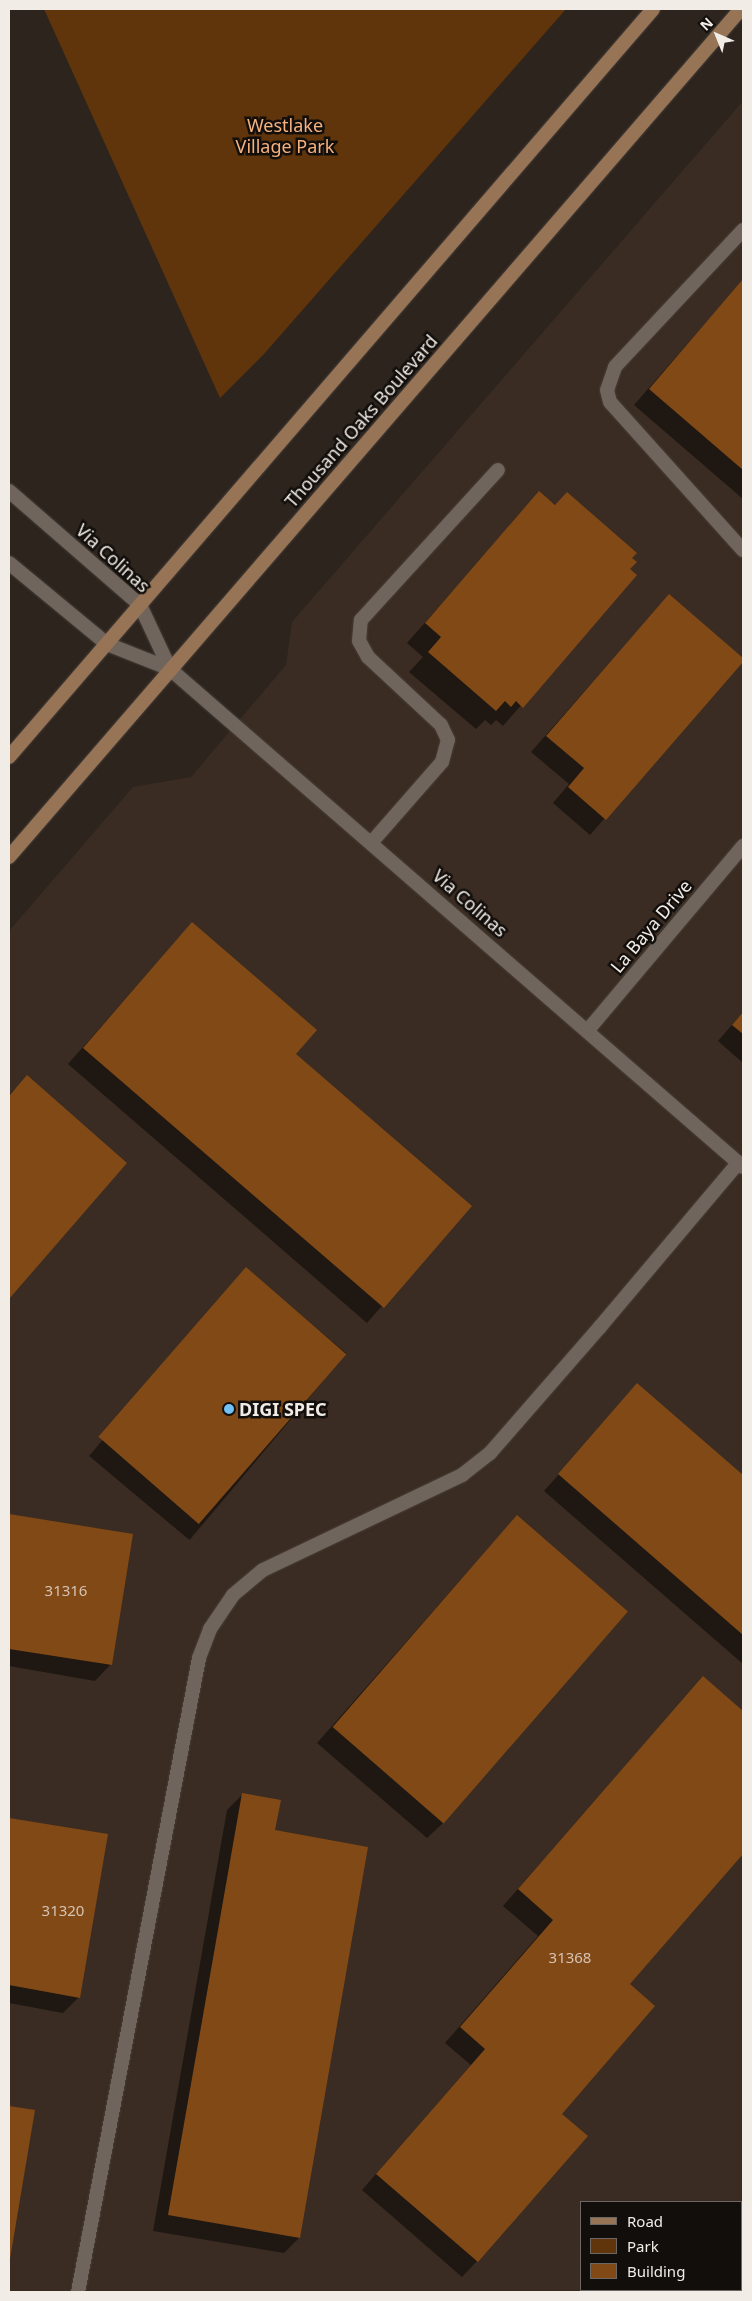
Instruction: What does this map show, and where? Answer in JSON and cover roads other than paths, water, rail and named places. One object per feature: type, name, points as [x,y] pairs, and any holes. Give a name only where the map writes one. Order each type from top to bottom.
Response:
[{"type":"main road","points":[[9,757],[653,9]]},
{"type":"main road","name":"Thousand Oaks Boulevard","points":[[9,857],[741,9]]},
{"type":"street","points":[[741,238],[616,367],[608,390],[610,402],[743,550]]},
{"type":"street","points":[[371,843],[442,762],[448,740],[441,725],[368,657],[359,641],[361,620],[498,470]]},
{"type":"street","name":"Via Colinas","points":[[9,491],[140,606],[170,669]]},
{"type":"street","name":"Via Colinas","points":[[9,564],[107,644],[170,669],[588,1030],[741,1165]]},
{"type":"street","name":"La Baya Drive","points":[[588,1030],[743,846]]},
{"type":"street","points":[[78,2292],[199,1658],[210,1628],[233,1595],[263,1570],[462,1475],[490,1453],[741,1165]]},
{"type":"place","name":"DIGI SPEC","points":[[229,1409]]},
{"type":"park label","name":"Westlake Village Park","points":[[285,136]]}]
